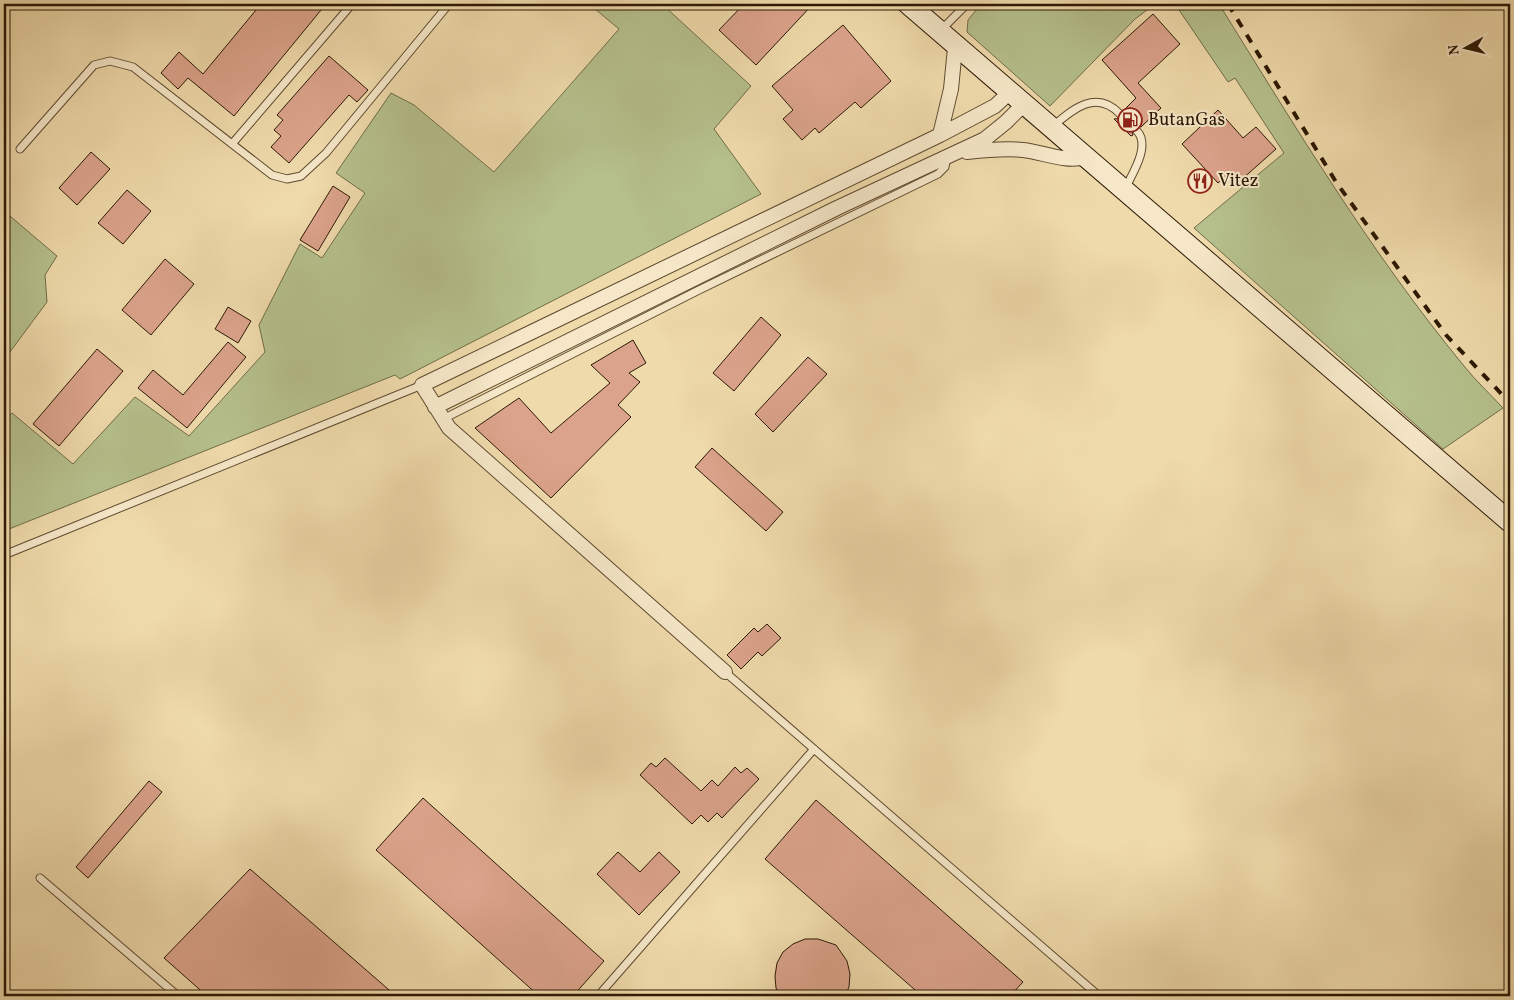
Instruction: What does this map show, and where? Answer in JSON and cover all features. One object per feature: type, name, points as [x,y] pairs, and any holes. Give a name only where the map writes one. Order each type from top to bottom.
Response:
[{"type":"street","points":[[908,4],[1510,522]]},
{"type":"street","points":[[940,135],[951,89],[955,48],[947,37]]},
{"type":"street","points":[[725,672],[449,428],[422,384],[940,135],[995,106],[1017,98]]},
{"type":"street","points":[[439,413],[836,208],[985,139],[1006,122],[1017,98]]},
{"type":"street","points":[[950,155],[985,150],[1023,150],[1057,157],[1078,159],[1086,157]]},
{"type":"lane","points":[[232,144],[352,4]]},
{"type":"lane","points":[[20,149],[94,64],[110,61],[133,67],[272,176],[287,179],[301,176],[326,153],[449,4]]},
{"type":"lane","points":[[947,37],[967,4]]},
{"type":"lane","points":[[1052,127],[1070,112],[1087,103],[1098,102],[1112,106],[1120,114]]},
{"type":"lane","points":[[1125,190],[1140,154],[1142,144],[1140,135],[1136,131]]},
{"type":"lane","points":[[4,555],[422,384]]},
{"type":"lane","points":[[725,672],[1099,996]]},
{"type":"lane","points":[[598,996],[814,749]]},
{"type":"lane","points":[[40,878],[178,996]]},
{"type":"green space","points":[[589,4],[662,4],[751,86],[714,129],[761,194],[400,379],[395,375],[4,531],[4,421],[12,413],[73,464],[135,397],[189,436],[265,352],[259,325],[300,244],[322,258],[365,193],[336,173],[391,93],[414,105],[494,172],[619,29]]},
{"type":"green space","points":[[981,4],[1155,4],[1135,19],[1050,106],[967,32],[968,20]]},
{"type":"green space","points":[[1175,4],[1219,4],[1335,189],[1397,279],[1464,366],[1503,408],[1443,449],[1194,228],[1284,153],[1235,78],[1228,82]]},
{"type":"green space","points":[[4,211],[57,256],[45,275],[47,302],[4,360]]},
{"type":"building","points":[[261,4],[326,4],[234,116],[188,78],[178,89],[161,73],[179,52],[203,74]]},
{"type":"building","points":[[744,4],[813,4],[756,65],[719,30]]},
{"type":"building","points":[[1153,14],[1180,44],[1138,83],[1161,108],[1141,127],[1134,127],[1133,135],[1131,136],[1114,119],[1124,118],[1124,110],[1136,98],[1102,60]]},
{"type":"building","points":[[843,25],[891,81],[861,108],[855,102],[819,133],[815,128],[802,140],[783,119],[793,110],[772,86]]},
{"type":"building","points":[[329,56],[368,90],[357,102],[349,95],[289,163],[271,147],[281,136],[274,130],[283,120],[277,115]]},
{"type":"building","points":[[1218,110],[1243,138],[1256,127],[1276,149],[1240,181],[1232,171],[1218,183],[1182,144]]},
{"type":"building","points":[[91,152],[110,169],[77,205],[59,188]]},
{"type":"building","points":[[333,186],[350,197],[318,251],[300,240]]},
{"type":"building","points":[[127,190],[151,211],[123,244],[98,223]]},
{"type":"building","points":[[165,259],[194,284],[151,335],[122,310]]},
{"type":"building","points":[[228,307],[251,321],[238,343],[215,329]]},
{"type":"building","points":[[761,317],[781,335],[734,391],[713,373]]},
{"type":"building","points":[[633,340],[646,363],[629,373],[640,382],[618,405],[631,417],[551,498],[475,428],[519,398],[551,433],[610,383],[591,365]]},
{"type":"building","points":[[228,342],[246,357],[187,428],[138,388],[153,370],[183,395]]},
{"type":"building","points":[[97,349],[123,371],[59,446],[33,424]]},
{"type":"building","points":[[808,357],[827,374],[773,432],[755,414]]},
{"type":"building","points":[[712,448],[783,512],[766,531],[695,467]]},
{"type":"building","points":[[767,624],[781,638],[762,656],[758,652],[741,669],[727,655],[754,628],[758,632]]},
{"type":"building","points":[[665,758],[701,791],[712,780],[718,786],[735,767],[741,773],[747,768],[759,779],[722,818],[717,813],[708,822],[701,815],[692,824],[640,775],[651,763],[656,767]]},
{"type":"building","points":[[149,781],[162,792],[88,878],[76,867]]},
{"type":"building","points":[[423,798],[604,961],[573,996],[539,996],[376,850]]},
{"type":"building","points":[[816,800],[1023,982],[1010,996],[922,996],[765,859]]},
{"type":"building","points":[[618,852],[640,872],[659,852],[680,872],[639,915],[597,874]]},
{"type":"building","points":[[250,869],[396,996],[207,996],[164,958]]},
{"type":"building","points":[[805,939],[818,939],[836,945],[847,961],[850,974],[849,987],[845,996],[780,996],[776,988],[777,963],[783,952],[793,944]]},
{"type":"railway","points":[[1228,4],[1336,182],[1446,335],[1510,403]]},
{"type":"place","name":"ButanGas","points":[[1130,120]]},
{"type":"place","name":"Vitez","points":[[1200,181]]}]
